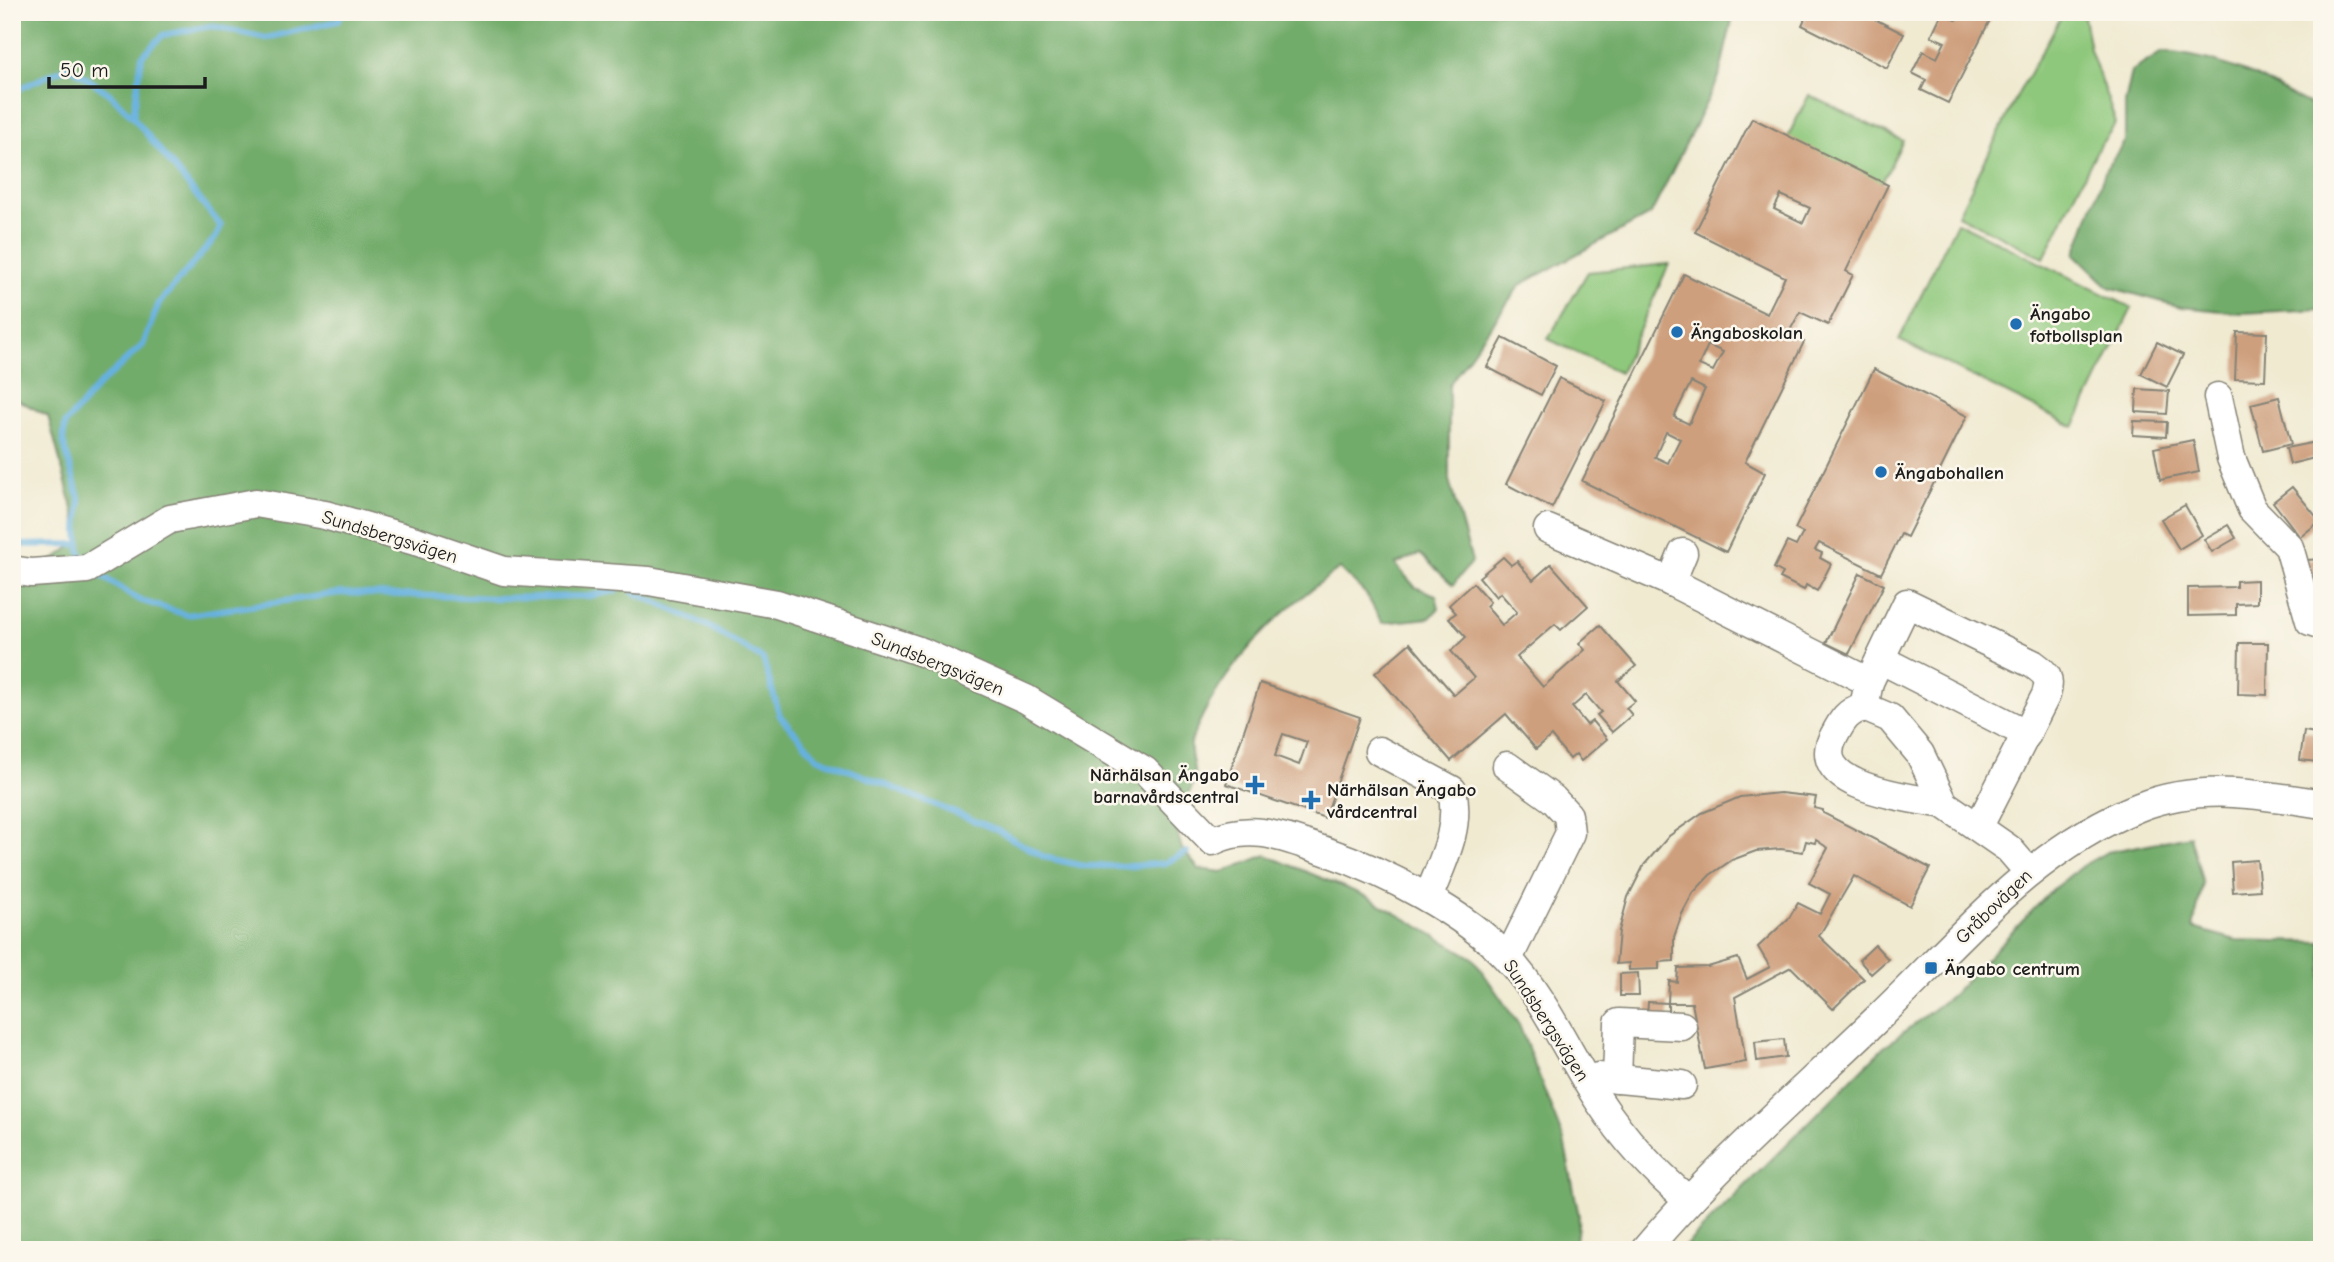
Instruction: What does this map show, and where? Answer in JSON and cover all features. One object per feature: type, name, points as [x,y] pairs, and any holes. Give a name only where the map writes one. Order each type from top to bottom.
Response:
[{"type":"street","points":[[2218,397],[2231,458],[2252,509],[2289,547],[2316,623]]},
{"type":"street","name":"Sundsbergsvägen","points":[[12,570],[32,573],[87,569],[170,519],[256,503],[325,515],[419,542],[503,571],[649,581],[777,604],[922,652],[1026,699],[1145,771],[1212,841],[1233,831],[1288,839],[1339,856],[1428,898],[1493,944],[1508,959],[1564,1038],[1599,1101],[1646,1164],[1688,1200]]},
{"type":"street","points":[[1548,529],[1671,582],[1871,683],[2027,734]]},
{"type":"street","points":[[1671,582],[1683,553]]},
{"type":"street","points":[[1979,826],[2027,734],[2050,682],[2046,673],[2033,664],[1908,603],[1871,683],[1832,739],[1828,755],[1833,768],[1871,790],[1944,804],[2009,849],[2028,871]]},
{"type":"street","points":[[1871,683],[1889,718],[1920,754],[1944,804]]},
{"type":"street","points":[[1379,751],[1452,790],[1456,809],[1453,835],[1428,898]]},
{"type":"street","points":[[1507,766],[1553,799],[1568,815],[1570,833],[1508,959]]},
{"type":"street","name":"Gråbovägen","points":[[1645,1250],[1688,1200],[1931,968],[2028,871],[2092,829],[2141,807],[2179,796],[2235,791],[2322,804]]},
{"type":"street","points":[[1617,1079],[1619,1023],[1682,1026]]},
{"type":"street","points":[[1585,1076],[1682,1085]]},
{"type":"green space","points":[[12,12],[1734,12],[1719,77],[1651,214],[1520,285],[1449,385],[1449,480],[1472,561],[1453,585],[1420,554],[1395,564],[1415,587],[1436,595],[1439,608],[1430,618],[1382,623],[1366,594],[1340,569],[1295,603],[1253,643],[1218,689],[1204,713],[1191,744],[1194,781],[1188,796],[1173,818],[1182,849],[1199,869],[1223,872],[1266,855],[1368,897],[1473,958],[1519,1025],[1564,1141],[1579,1216],[1575,1250],[12,1250],[12,591],[81,539],[48,416],[12,397]]},
{"type":"green space","points":[[2073,12],[2083,12],[2090,49],[2116,123],[2097,150],[2044,258],[1958,215],[2018,94],[2061,17]]},
{"type":"green space","points":[[2162,52],[2197,57],[2231,67],[2253,75],[2322,110],[2322,309],[2242,313],[2181,307],[2109,287],[2075,254],[2106,169],[2125,141],[2125,103],[2132,71]]},
{"type":"green space","points":[[1809,95],[1903,141],[1881,184],[1787,138]]},
{"type":"green space","name":"Ängabo fotbollsplan","points":[[1957,222],[2132,308],[2074,427],[1899,340]]},
{"type":"green space","points":[[1669,264],[1620,373],[1548,339],[1588,272]]},
{"type":"green space","points":[[2190,836],[2203,883],[2193,928],[2236,940],[2322,942],[2322,1250],[1681,1250],[1884,1047],[1952,995],[2053,889],[2082,866],[2107,852]]},
{"type":"building","points":[[1808,12],[1861,12],[1904,34],[1887,68],[1802,25]]},
{"type":"building","points":[[1960,12],[1994,12],[1948,103],[1921,90],[1926,80],[1912,73],[1923,51],[1937,58],[1945,42],[1931,36],[1942,13],[1956,20]]},
{"type":"building","points":[[1752,118],[1888,185],[1846,271],[1853,275],[1828,325],[1800,312],[1788,334],[1804,342],[1745,462],[1765,473],[1726,552],[1582,481],[1684,274],[1767,314],[1785,277],[1695,232]],"holes":[[[1781,195],[1810,208],[1803,223],[1774,209]],[[1708,345],[1723,352],[1713,371],[1699,365]],[[1691,382],[1705,389],[1689,424],[1674,417]],[[1666,432],[1680,439],[1668,463],[1655,457]]]},
{"type":"building","points":[[2237,332],[2267,333],[2265,380],[2235,379]]},
{"type":"building","points":[[1503,338],[1556,366],[1541,395],[1487,367]]},
{"type":"building","points":[[2157,342],[2183,355],[2167,387],[2141,374]]},
{"type":"building","name":"Ängabohallen","points":[[1874,369],[1967,416],[1907,537],[1901,534],[1881,574],[1819,543],[1815,550],[1822,553],[1820,558],[1831,564],[1817,591],[1806,585],[1804,590],[1780,578],[1783,573],[1774,568],[1787,542],[1796,546],[1803,533],[1795,529]]},
{"type":"building","points":[[1559,378],[1606,401],[1552,508],[1506,484]]},
{"type":"building","points":[[2137,389],[2169,391],[2167,414],[2136,412]]},
{"type":"building","points":[[2279,397],[2291,444],[2263,451],[2251,404]]},
{"type":"building","points":[[2134,421],[2167,422],[2166,437],[2133,435]]},
{"type":"building","points":[[2193,440],[2199,472],[2160,480],[2154,448]]},
{"type":"building","points":[[2316,442],[2319,457],[2290,464],[2286,448]]},
{"type":"building","points":[[2292,487],[2320,521],[2300,537],[2273,502]]},
{"type":"building","points":[[2185,505],[2202,535],[2179,549],[2161,519]]},
{"type":"building","points":[[2228,525],[2236,538],[2212,552],[2204,539]]},
{"type":"building","points":[[1503,557],[1511,565],[1517,561],[1533,580],[1551,564],[1588,606],[1561,630],[1555,624],[1517,657],[1543,687],[1585,650],[1579,643],[1600,625],[1636,666],[1618,681],[1635,701],[1626,708],[1632,715],[1612,732],[1597,715],[1601,712],[1586,695],[1572,707],[1587,725],[1592,721],[1607,739],[1581,761],[1576,754],[1570,759],[1551,736],[1536,749],[1506,714],[1451,761],[1375,673],[1410,643],[1454,695],[1474,678],[1451,651],[1466,637],[1449,618],[1456,613],[1449,605],[1473,583],[1490,602],[1486,606],[1502,625],[1517,612],[1500,593],[1496,597],[1479,577]]},
{"type":"building","points":[[2321,559],[2322,580],[2309,581],[2307,560]]},
{"type":"building","points":[[1860,573],[1884,585],[1849,654],[1826,643]]},
{"type":"building","points":[[2257,580],[2257,603],[2236,604],[2236,615],[2188,616],[2188,588],[2236,587],[2236,581]]},
{"type":"building","points":[[2239,643],[2268,643],[2267,695],[2238,694]]},
{"type":"building","points":[[1260,683],[1360,717],[1325,818],[1226,784]],"holes":[[[1283,734],[1307,742],[1299,765],[1275,756]]]},
{"type":"building","points":[[2304,731],[2321,734],[2317,762],[2300,760]]},
{"type":"building","points":[[1780,793],[1816,797],[1814,808],[1823,810],[1823,813],[1930,868],[1910,906],[1854,876],[1819,936],[1864,979],[1833,1009],[1791,967],[1735,997],[1746,1062],[1705,1069],[1692,1003],[1668,1003],[1669,981],[1677,982],[1678,968],[1708,967],[1738,958],[1747,979],[1770,967],[1758,947],[1789,918],[1798,903],[1820,914],[1830,894],[1809,883],[1828,848],[1816,840],[1815,843],[1806,841],[1803,852],[1781,849],[1756,851],[1732,860],[1710,875],[1693,893],[1682,914],[1674,937],[1674,961],[1659,962],[1659,969],[1629,970],[1629,963],[1616,964],[1619,931],[1628,897],[1644,865],[1669,836],[1702,813],[1740,797]]},
{"type":"building","points":[[2257,860],[2260,890],[2233,892],[2231,862]]},
{"type":"building","points":[[1875,945],[1888,959],[1871,974],[1859,960]]},
{"type":"building","points":[[1638,973],[1639,996],[1620,996],[1620,974]]},
{"type":"building","points":[[1648,1002],[1668,1003],[1668,1018],[1647,1018]]},
{"type":"building","points":[[1784,1039],[1786,1057],[1757,1061],[1755,1042]]},
{"type":"waterway","points":[[85,561],[80,552],[78,531],[80,501],[63,441],[65,424],[98,386],[143,345],[159,303],[216,237],[221,226],[133,117],[142,56],[163,35],[211,26],[266,38],[337,21],[343,12]]},
{"type":"waterway","points":[[12,92],[69,66],[110,94],[133,117]]},
{"type":"waterway","points":[[12,545],[80,544]]},
{"type":"waterway","points":[[97,573],[139,600],[187,615],[340,593],[498,598],[589,596],[616,591]]},
{"type":"waterway","points":[[633,592],[706,625],[763,659],[780,716],[817,757],[997,830],[1044,857],[1084,866],[1133,866],[1165,863],[1187,852]]},
{"type":"place","name":"Ängabo fotbollsplan","points":[[2016,324]]},
{"type":"place","name":"Ängaboskolan","points":[[1677,332]]},
{"type":"place","name":"Ängabohallen","points":[[1881,472]]},
{"type":"place","name":"Närhälsan Ängabo barnavårdscentral","points":[[1255,785]]},
{"type":"place","name":"Närhälsan Ängabo vårdcentral","points":[[1311,800]]},
{"type":"place","name":"Ängabo centrum","points":[[1931,968]]}]
